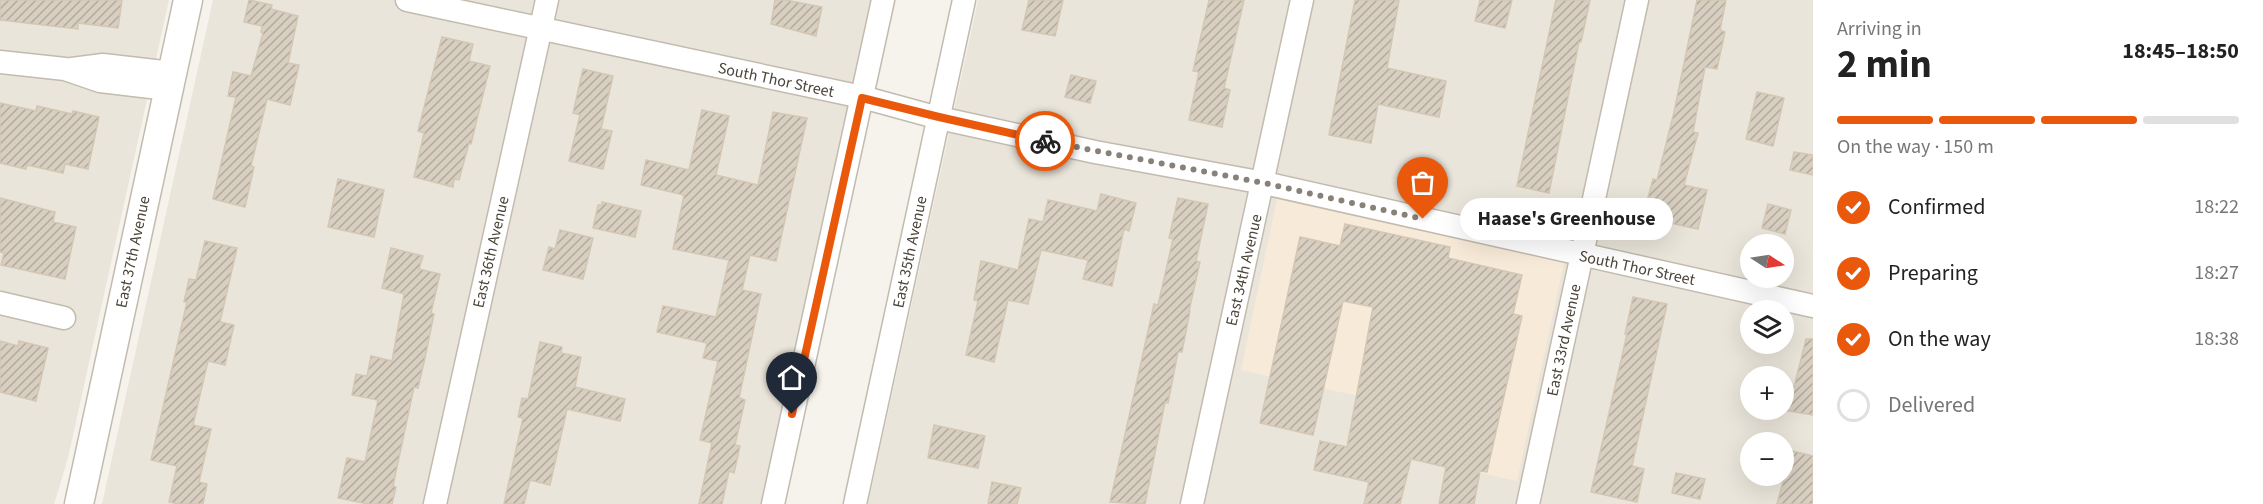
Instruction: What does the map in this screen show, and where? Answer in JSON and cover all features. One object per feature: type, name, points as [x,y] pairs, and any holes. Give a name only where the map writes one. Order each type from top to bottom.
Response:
[{"type":"street","name":"East 37th Avenue","points":[[79,504],[188,0]]},
{"type":"street","name":"South Thor Street","points":[[407,0],[862,98],[1095,152],[1264,183],[1813,306]]},
{"type":"street","name":"East 36th Avenue","points":[[435,504],[547,0]]},
{"type":"street","points":[[773,504],[883,0]]},
{"type":"street","name":"East 35th Avenue","points":[[855,504],[964,0]]},
{"type":"street","name":"East 34th Avenue","points":[[1192,504],[1264,183],[1302,0]]},
{"type":"street","name":"East 33rd Avenue","points":[[1528,504],[1637,0]]},
{"type":"street","points":[[0,62],[65,69],[103,65],[170,81]]},
{"type":"street","points":[[0,303],[64,318]]},
{"type":"shaded area","points":[[0,0],[169,0],[68,458],[54,504],[0,504]]},
{"type":"shaded area","points":[[213,0],[872,0],[763,504],[102,504]]},
{"type":"shaded area","points":[[978,0],[1813,0],[1813,504],[868,504]]},
{"type":"shaded area","points":[[1277,199],[1564,263],[1517,481],[1375,450],[1385,402],[1241,370]]},
{"type":"building","points":[[0,0],[122,0],[118,28],[78,23],[78,29],[0,20]]},
{"type":"building","points":[[249,0],[272,5],[271,9],[298,16],[288,63],[299,65],[290,105],[267,99],[251,166],[254,167],[245,207],[213,199],[236,97],[228,96],[233,72],[251,76],[263,33],[261,32],[262,26],[244,22]]},
{"type":"building","points":[[775,0],[822,7],[816,36],[771,24]]},
{"type":"building","points":[[1029,0],[1063,0],[1055,36],[1022,30]]},
{"type":"building","points":[[1209,0],[1244,0],[1224,88],[1230,90],[1222,127],[1189,120],[1199,72],[1193,71]]},
{"type":"building","points":[[1355,0],[1399,0],[1387,68],[1446,81],[1439,117],[1378,104],[1371,143],[1329,135]]},
{"type":"building","points":[[1480,0],[1512,0],[1505,28],[1475,21]]},
{"type":"building","points":[[1556,0],[1590,0],[1581,42],[1579,42],[1549,193],[1517,186]]},
{"type":"building","points":[[1697,0],[1726,0],[1720,30],[1725,32],[1717,69],[1705,67],[1693,132],[1698,133],[1684,185],[1707,190],[1698,229],[1651,219],[1653,207],[1646,205],[1653,179],[1657,180],[1674,112]]},
{"type":"building","points":[[442,37],[473,44],[469,61],[490,66],[471,144],[469,143],[459,180],[454,179],[453,187],[414,177],[424,133],[418,131]]},
{"type":"building","points":[[583,69],[613,76],[601,129],[612,131],[603,169],[569,161],[580,115],[573,113]]},
{"type":"building","points":[[1071,75],[1096,81],[1090,103],[1065,97]]},
{"type":"building","points":[[1757,92],[1784,98],[1773,146],[1746,139]]},
{"type":"building","points":[[0,103],[36,111],[37,106],[99,117],[88,169],[65,164],[63,173],[27,165],[26,169],[0,163]]},
{"type":"building","points":[[702,110],[729,116],[716,175],[758,185],[773,112],[807,118],[776,261],[750,255],[742,290],[761,294],[739,398],[745,400],[735,445],[740,446],[734,473],[729,471],[722,504],[699,504],[712,443],[700,440],[718,361],[703,358],[707,343],[657,332],[663,306],[716,317],[729,260],[673,249],[684,195],[641,185],[646,160],[689,170]]},
{"type":"building","points":[[1794,152],[1813,155],[1813,175],[1790,170]]},
{"type":"building","points":[[338,179],[384,190],[374,237],[328,227]]},
{"type":"building","points":[[1101,194],[1136,203],[1129,231],[1124,229],[1112,286],[1083,279],[1088,260],[1041,250],[1028,304],[1008,300],[994,362],[966,355],[978,301],[974,300],[981,261],[1018,270],[1029,219],[1043,222],[1048,200],[1097,211]]},
{"type":"building","points":[[0,198],[55,212],[53,222],[76,227],[65,279],[1,265],[4,253],[0,252]]},
{"type":"building","points":[[1178,198],[1208,204],[1196,261],[1200,262],[1182,352],[1178,352],[1168,403],[1165,402],[1145,504],[1110,502],[1154,304],[1158,305],[1173,239],[1169,238]]},
{"type":"building","points":[[602,202],[641,211],[635,237],[593,228],[598,205],[602,205]]},
{"type":"building","points":[[1768,204],[1791,210],[1785,234],[1762,228]]},
{"type":"building","points":[[1345,224],[1450,247],[1448,258],[1522,275],[1513,314],[1522,316],[1487,472],[1480,471],[1474,504],[1439,504],[1446,467],[1411,459],[1400,504],[1364,504],[1369,482],[1314,470],[1320,441],[1347,447],[1373,307],[1343,301],[1313,435],[1260,423],[1300,237],[1340,246]]},
{"type":"building","points":[[560,230],[593,238],[583,279],[543,270],[549,247],[555,249]]},
{"type":"building","points":[[205,241],[237,248],[220,322],[234,325],[225,365],[208,361],[193,425],[211,429],[199,482],[207,484],[203,504],[179,504],[169,502],[177,466],[151,460],[187,302],[184,302],[189,279],[196,280]]},
{"type":"building","points":[[391,248],[423,256],[419,269],[440,274],[431,313],[434,314],[425,358],[418,388],[414,387],[393,486],[396,487],[392,504],[368,504],[338,498],[347,458],[365,462],[378,400],[352,395],[356,374],[367,376],[371,356],[392,361],[404,294],[382,288]]},
{"type":"building","points":[[1633,297],[1667,304],[1632,466],[1644,469],[1637,502],[1591,492],[1627,334],[1625,334]]},
{"type":"building","points":[[1806,339],[1813,339],[1813,415],[1794,412],[1794,387]]},
{"type":"building","points":[[0,341],[18,346],[19,341],[48,348],[36,401],[0,392]]},
{"type":"building","points":[[540,342],[562,347],[561,353],[581,357],[575,387],[625,399],[620,421],[567,409],[550,485],[530,480],[524,504],[504,504],[523,418],[518,417],[522,398],[528,399]]},
{"type":"building","points":[[934,425],[985,436],[978,468],[928,458]]},
{"type":"building","points":[[1794,451],[1813,456],[1813,504],[1777,504],[1782,486],[1794,486]]},
{"type":"building","points":[[1676,473],[1705,479],[1700,499],[1672,493]]},
{"type":"building","points":[[992,482],[1021,488],[1017,504],[988,504]]},
{"type":"way so far","points":[[1045,141],[1264,183],[1423,219]]},
{"type":"place","name":"Haase's Greenhouse","points":[[1423,219]]},
{"type":"route","points":[[792,414],[862,98],[1045,141]]}]
